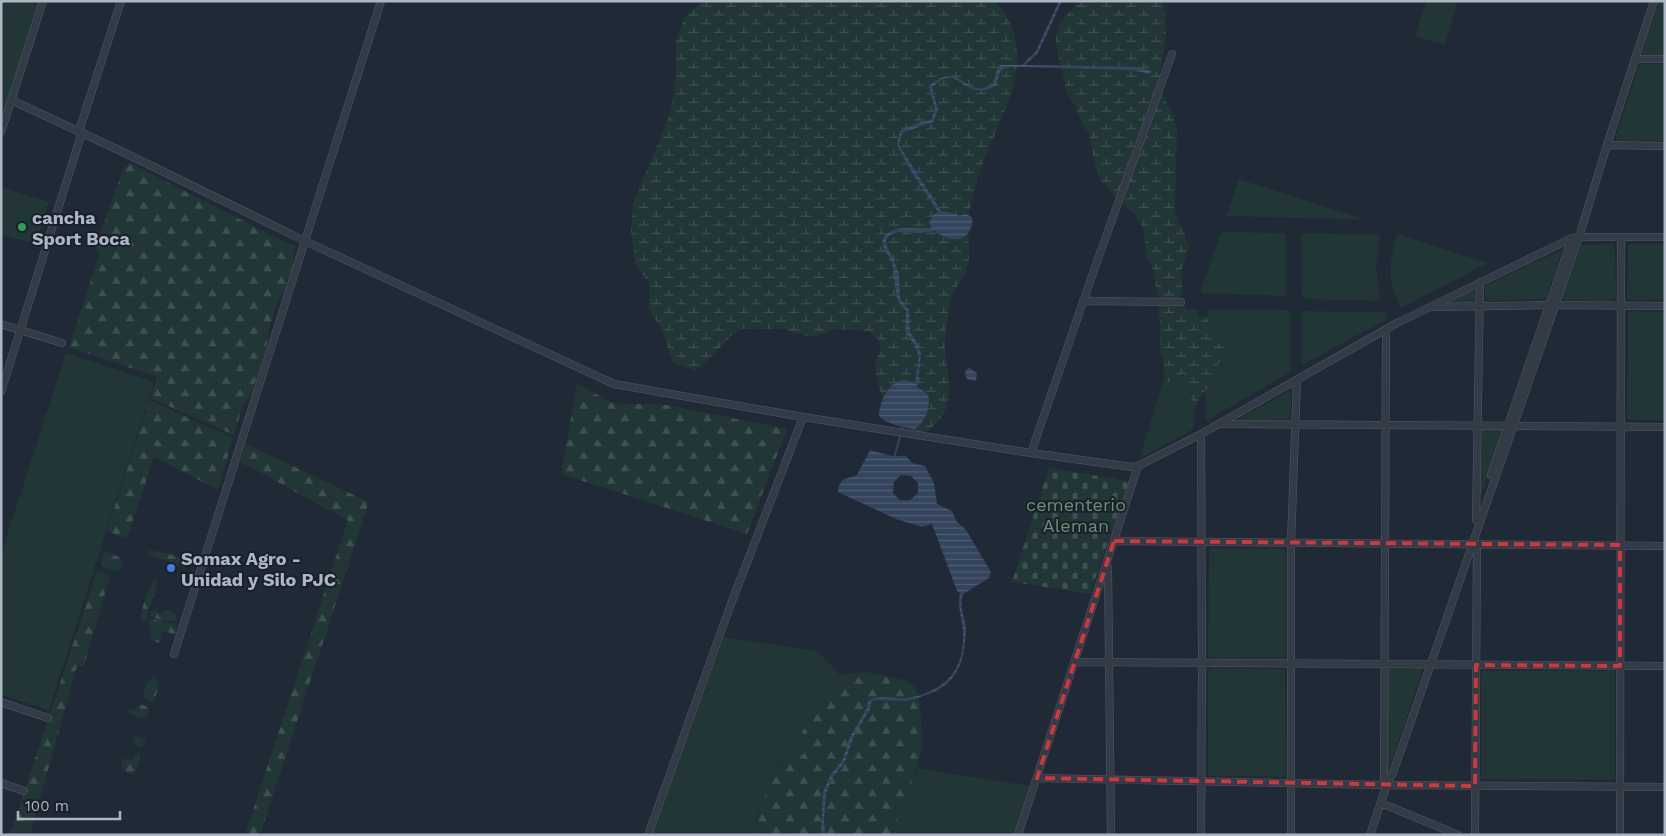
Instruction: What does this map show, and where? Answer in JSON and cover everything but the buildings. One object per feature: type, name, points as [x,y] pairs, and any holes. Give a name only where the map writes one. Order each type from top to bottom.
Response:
[{"type":"street","points":[[1,132],[43,1]]},
{"type":"street","points":[[1,392],[121,1]]},
{"type":"street","points":[[174,654],[381,1]]},
{"type":"street","points":[[1370,835],[1390,772],[1472,544],[1654,1]]},
{"type":"street","points":[[1031,453],[1083,301],[1172,54]]},
{"type":"street","points":[[1635,59],[1665,60]]},
{"type":"street","points":[[11,100],[305,241],[614,384],[1031,453],[1132,467],[1138,466],[1220,424],[1386,329],[1480,282],[1575,238],[1665,237]]},
{"type":"street","points":[[1607,145],[1665,146]]},
{"type":"street","points":[[1620,835],[1621,237]]},
{"type":"street","points":[[1475,835],[1476,664],[1472,544],[1476,520],[1480,282]]},
{"type":"street","points":[[1083,301],[1181,302]]},
{"type":"street","points":[[1429,308],[1552,305],[1665,306]]},
{"type":"street","points":[[1,324],[62,343]]},
{"type":"street","points":[[1386,329],[1385,664],[1387,784]]},
{"type":"street","points":[[1291,835],[1291,542],[1297,380]]},
{"type":"street","points":[[648,835],[731,604],[803,416]]},
{"type":"street","points":[[1220,424],[1665,426]]},
{"type":"street","points":[[1476,520],[1511,425]]},
{"type":"street","points":[[1201,434],[1201,835]]},
{"type":"street","points":[[1019,833],[1138,466]]},
{"type":"street","points":[[1114,542],[1665,546]]},
{"type":"street","points":[[1108,560],[1111,835]]},
{"type":"street","points":[[1076,662],[1665,666]]},
{"type":"street","points":[[1,702],[48,718]]},
{"type":"street","points":[[1037,778],[1475,786],[1665,787]]},
{"type":"street","points":[[1,783],[24,791]]},
{"type":"street","points":[[1381,803],[1458,835]]},
{"type":"highlighted area","points":[[1114,541],[1620,545],[1620,666],[1476,665],[1475,786],[1037,778]]},
{"type":"green space","points":[[1,1],[40,1],[1,126]]},
{"type":"green space","points":[[703,1],[995,1],[1010,22],[1016,43],[1017,66],[1005,111],[976,183],[968,229],[968,264],[953,294],[950,305],[945,346],[949,396],[942,416],[923,434],[905,425],[890,411],[885,402],[876,373],[875,362],[880,351],[879,342],[869,332],[836,329],[816,336],[805,336],[784,329],[741,329],[732,335],[695,371],[673,363],[662,330],[649,309],[649,283],[635,264],[631,229],[633,204],[670,114],[676,76],[676,41],[680,29],[684,18]]},
{"type":"green space","points":[[1078,1],[1163,1],[1164,3],[1166,35],[1159,84],[1166,102],[1172,111],[1177,129],[1175,210],[1189,248],[1181,271],[1182,301],[1191,315],[1208,318],[1209,331],[1213,343],[1229,347],[1219,362],[1209,386],[1198,400],[1194,412],[1191,407],[1189,378],[1184,374],[1173,382],[1167,382],[1165,378],[1160,351],[1160,321],[1154,272],[1147,257],[1143,228],[1135,214],[1116,198],[1101,181],[1095,166],[1089,133],[1067,93],[1056,46],[1056,36],[1060,24]]},
{"type":"green space","points":[[1426,1],[1458,1],[1445,45],[1415,36]]},
{"type":"green space","points":[[1659,1],[1665,1],[1665,55],[1645,55],[1642,53]]},
{"type":"green space","points":[[1642,64],[1665,64],[1665,141],[1617,140],[1616,136],[1638,67]]},
{"type":"green space","points":[[130,163],[295,247],[293,272],[283,294],[279,298],[269,328],[263,362],[250,396],[244,402],[234,435],[150,398],[157,377],[69,347],[100,252],[95,249],[122,172],[125,166],[128,167]]},
{"type":"green space","points":[[1239,179],[1367,220],[1226,216]]},
{"type":"green space","points":[[1,187],[49,202],[36,245],[1,234]]},
{"type":"green space","points":[[1221,232],[1284,233],[1286,235],[1286,294],[1284,296],[1200,293]]},
{"type":"green space","points":[[1304,233],[1379,235],[1376,266],[1380,298],[1378,301],[1305,299],[1302,296],[1301,235]]},
{"type":"green space","points":[[1397,234],[1488,263],[1401,308],[1393,289],[1390,271]]},
{"type":"green space","points":[[1612,244],[1615,246],[1616,297],[1613,300],[1565,300],[1562,298],[1581,246]]},
{"type":"green space","points":[[1630,244],[1665,244],[1665,300],[1629,300],[1627,298],[1628,246]]},
{"type":"green space","points":[[1561,250],[1562,252],[1546,298],[1490,301],[1486,299],[1485,287],[1487,285]]},
{"type":"green space","points":[[1475,289],[1476,303],[1445,303]]},
{"type":"green space","points":[[1185,309],[1197,309],[1198,312],[1194,426],[1192,430],[1141,458],[1140,457]]},
{"type":"green space","points":[[1211,309],[1288,310],[1291,313],[1291,369],[1287,374],[1208,420],[1205,418],[1208,311]]},
{"type":"green space","points":[[1303,311],[1382,312],[1386,313],[1388,317],[1386,320],[1304,364],[1302,363],[1301,313]]},
{"type":"green space","points":[[1630,311],[1665,312],[1665,420],[1629,420],[1627,418],[1628,313]]},
{"type":"green space","points":[[66,353],[154,382],[49,710],[1,695],[1,554]]},
{"type":"green space","points":[[577,383],[612,403],[667,405],[787,429],[747,534],[561,474]]},
{"type":"green space","points":[[1289,391],[1291,392],[1290,416],[1287,419],[1237,420]]},
{"type":"green space","points":[[149,400],[233,438],[218,490],[154,457],[127,539],[107,531]]},
{"type":"green space","points":[[1482,429],[1503,430],[1480,499],[1479,498]]},
{"type":"green space","points":[[246,444],[369,502],[260,835],[245,835],[348,520],[240,462]]},
{"type":"green space","name":"cementerio Aleman","points":[[1049,468],[1129,481],[1090,594],[1012,582]]},
{"type":"green space","points":[[1212,548],[1284,549],[1286,551],[1286,656],[1283,658],[1211,658],[1208,656],[1209,550]]},
{"type":"green space","points":[[150,550],[174,556],[186,564],[183,567],[150,555],[148,553]]},
{"type":"green space","points":[[105,551],[119,557],[123,566],[120,571],[114,571],[103,566],[101,560]]},
{"type":"green space","points":[[97,571],[110,576],[84,666],[77,666],[30,835],[10,835]]},
{"type":"green space","points":[[155,578],[157,580],[154,597],[148,610],[146,622],[141,621],[143,606]]},
{"type":"green space","points":[[165,610],[174,613],[177,621],[159,620],[150,615],[154,611],[160,613]]},
{"type":"green space","points":[[151,619],[174,624],[176,626],[176,633],[163,631],[161,632],[162,638],[159,643],[153,641],[150,636],[148,623]]},
{"type":"green space","points":[[724,637],[818,651],[840,675],[817,712],[802,731],[804,754],[779,762],[756,818],[752,835],[652,835]]},
{"type":"green space","points":[[1390,667],[1423,669],[1388,772],[1388,669]]},
{"type":"green space","points":[[1211,668],[1282,669],[1285,672],[1286,774],[1282,777],[1211,776],[1208,774],[1208,671]]},
{"type":"green space","points":[[1482,671],[1613,671],[1615,673],[1615,779],[1481,779]]},
{"type":"green space","points":[[865,672],[904,680],[915,687],[919,697],[923,745],[909,791],[891,835],[752,835],[765,796],[778,766],[788,757],[804,754],[802,731],[817,712],[840,675]]},
{"type":"green space","points":[[155,676],[158,686],[153,702],[144,699],[144,696],[148,682]]},
{"type":"green space","points":[[140,704],[146,706],[149,710],[148,716],[145,718],[127,711],[128,708],[136,710]]},
{"type":"green space","points":[[133,737],[140,737],[145,740],[145,746],[140,748],[133,743]]},
{"type":"green space","points":[[137,753],[140,753],[140,756],[137,767],[133,774],[127,773],[121,767],[122,758],[131,761]]},
{"type":"green space","points":[[917,768],[1031,786],[1015,835],[891,835]]},
{"type":"water","points":[[1059,1],[1062,1],[1038,53],[1025,65],[1139,67],[1151,71],[1150,74],[1132,70],[1011,67],[1001,71],[996,86],[989,89],[973,89],[952,77],[943,79],[932,87],[938,110],[933,122],[902,133],[899,145],[941,211],[959,216],[966,214],[972,217],[972,223],[968,233],[956,239],[947,238],[935,231],[921,233],[898,232],[890,235],[886,240],[887,247],[899,274],[900,298],[909,310],[910,332],[918,344],[921,354],[917,387],[928,394],[929,399],[925,418],[915,429],[891,424],[879,416],[885,394],[895,383],[901,380],[908,380],[915,384],[919,358],[915,346],[905,331],[906,311],[899,303],[895,290],[892,263],[882,244],[884,236],[894,230],[932,228],[929,223],[933,215],[938,212],[911,171],[897,145],[900,131],[920,122],[931,120],[935,109],[929,86],[940,78],[949,76],[956,78],[976,88],[984,88],[994,83],[997,68],[1000,65],[1022,65],[1036,51]]},
{"type":"water","points":[[969,368],[977,373],[976,381],[967,379],[965,374]]},
{"type":"water","points":[[870,450],[892,456],[906,456],[912,463],[925,466],[934,483],[937,504],[952,511],[957,522],[966,530],[991,572],[989,578],[963,594],[962,610],[966,626],[965,643],[960,663],[951,680],[935,692],[912,700],[874,700],[871,702],[870,709],[853,738],[845,762],[833,777],[826,793],[825,835],[821,835],[823,792],[830,776],[842,761],[850,737],[867,708],[868,701],[877,697],[909,698],[933,690],[943,684],[957,667],[963,645],[959,603],[960,593],[957,591],[932,524],[922,527],[896,519],[838,492],[842,480],[857,475]],"holes":[[[901,475],[911,476],[918,483],[918,493],[910,500],[900,500],[893,493],[894,482]]]},
{"type":"waterway","points":[[894,458],[903,426]]},
{"type":"place","name":"cancha Sport Boca","points":[[22,227]]},
{"type":"place","name":"Somax Agro - Unidad y Silo PJC","points":[[171,568]]}]
